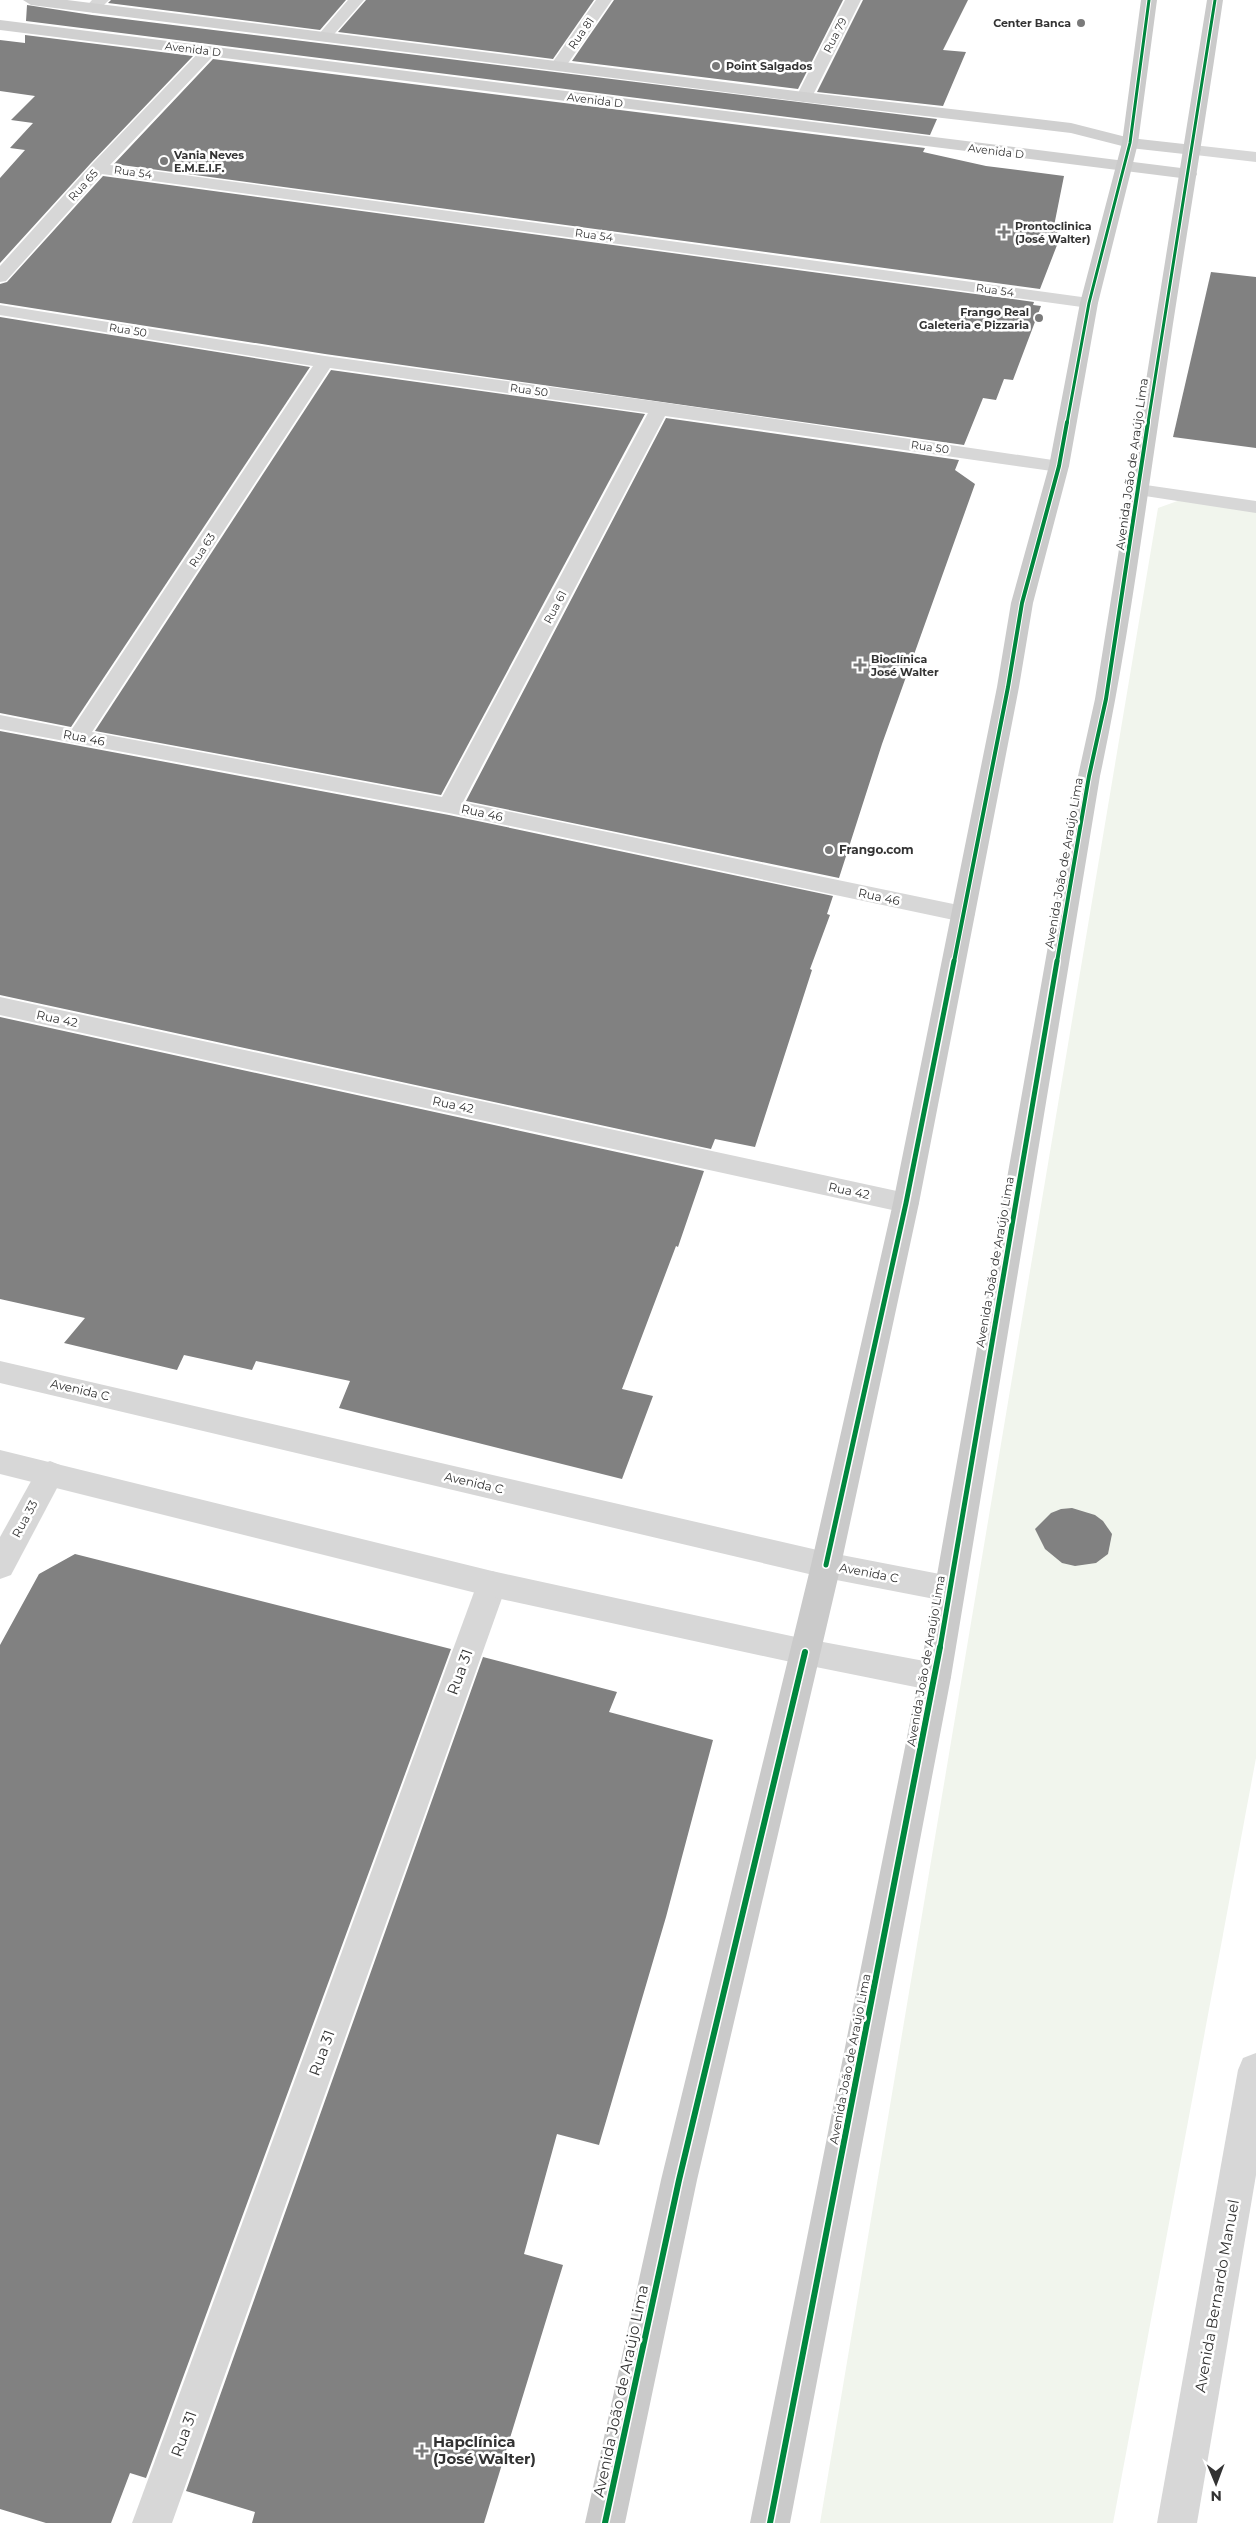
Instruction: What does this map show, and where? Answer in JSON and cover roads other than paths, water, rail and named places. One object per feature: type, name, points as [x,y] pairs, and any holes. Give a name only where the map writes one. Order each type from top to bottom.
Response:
[{"type":"main road","points":[[31,0],[97,4],[324,37],[804,97],[1072,128],[1130,143],[1193,150]]},
{"type":"main road","name":"Avenida João de Araújo Lima","points":[[605,2523],[680,2180],[826,1565],[906,1203],[1008,687],[1022,603],[1059,466],[1089,303],[1130,143],[1149,0]]},
{"type":"main road","name":"Avenida João de Araújo Lima","points":[[770,2523],[935,1677],[1087,785],[1106,699],[1139,490],[1164,313],[1193,150],[1215,0]]},
{"type":"main road","name":"Avenida D","points":[[0,25],[1189,174]]},
{"type":"street","points":[[324,37],[356,0]]},
{"type":"street","name":"Rua 81","points":[[558,66],[604,0]]},
{"type":"street","name":"Rua 79","points":[[804,97],[853,0]]},
{"type":"street","name":"Rua 65","points":[[0,277],[98,168],[209,51]]},
{"type":"street","points":[[1193,150],[1256,157]]},
{"type":"street","name":"Rua 54","points":[[98,168],[1089,303]]},
{"type":"street","name":"Rua 50","points":[[0,310],[325,362],[1059,466]]},
{"type":"street","name":"Rua 63","points":[[78,737],[325,362]]},
{"type":"street","name":"Rua 61","points":[[450,806],[660,408]]},
{"type":"street","points":[[1139,490],[1256,507]]},
{"type":"street","name":"Rua 46","points":[[0,722],[450,806],[963,914]]},
{"type":"street","name":"Rua 42","points":[[0,1006],[906,1203]]},
{"type":"street","name":"Avenida C","points":[[0,1372],[826,1565],[950,1589]]},
{"type":"street","points":[[0,1462],[492,1584],[805,1652],[935,1677]]},
{"type":"street","name":"Rua 33","points":[[0,1566],[50,1473]]},
{"type":"street","name":"Rua 31","points":[[152,2523],[492,1584]]},
{"type":"street","name":"Avenida Bernardo Manuel","points":[[1177,2523],[1256,2070]]},
{"type":"place","name":"Center Banca","points":[[1081,23]]},
{"type":"place","name":"Point Salgados","points":[[716,66]]},
{"type":"place","name":"Vania Neves E.M.E.I.F.","points":[[164,161]]},
{"type":"place","name":"Prontoclinica (José Walter)","points":[[1004,232]]},
{"type":"place","name":"Frango Real Galeteria e Pizzaria","points":[[1039,318]]},
{"type":"place","name":"Bioclínica José Walter","points":[[860,665]]},
{"type":"place","name":"Frango.com","points":[[829,850]]},
{"type":"place","name":"Hapclínica (José Walter)","points":[[422,2451]]}]
